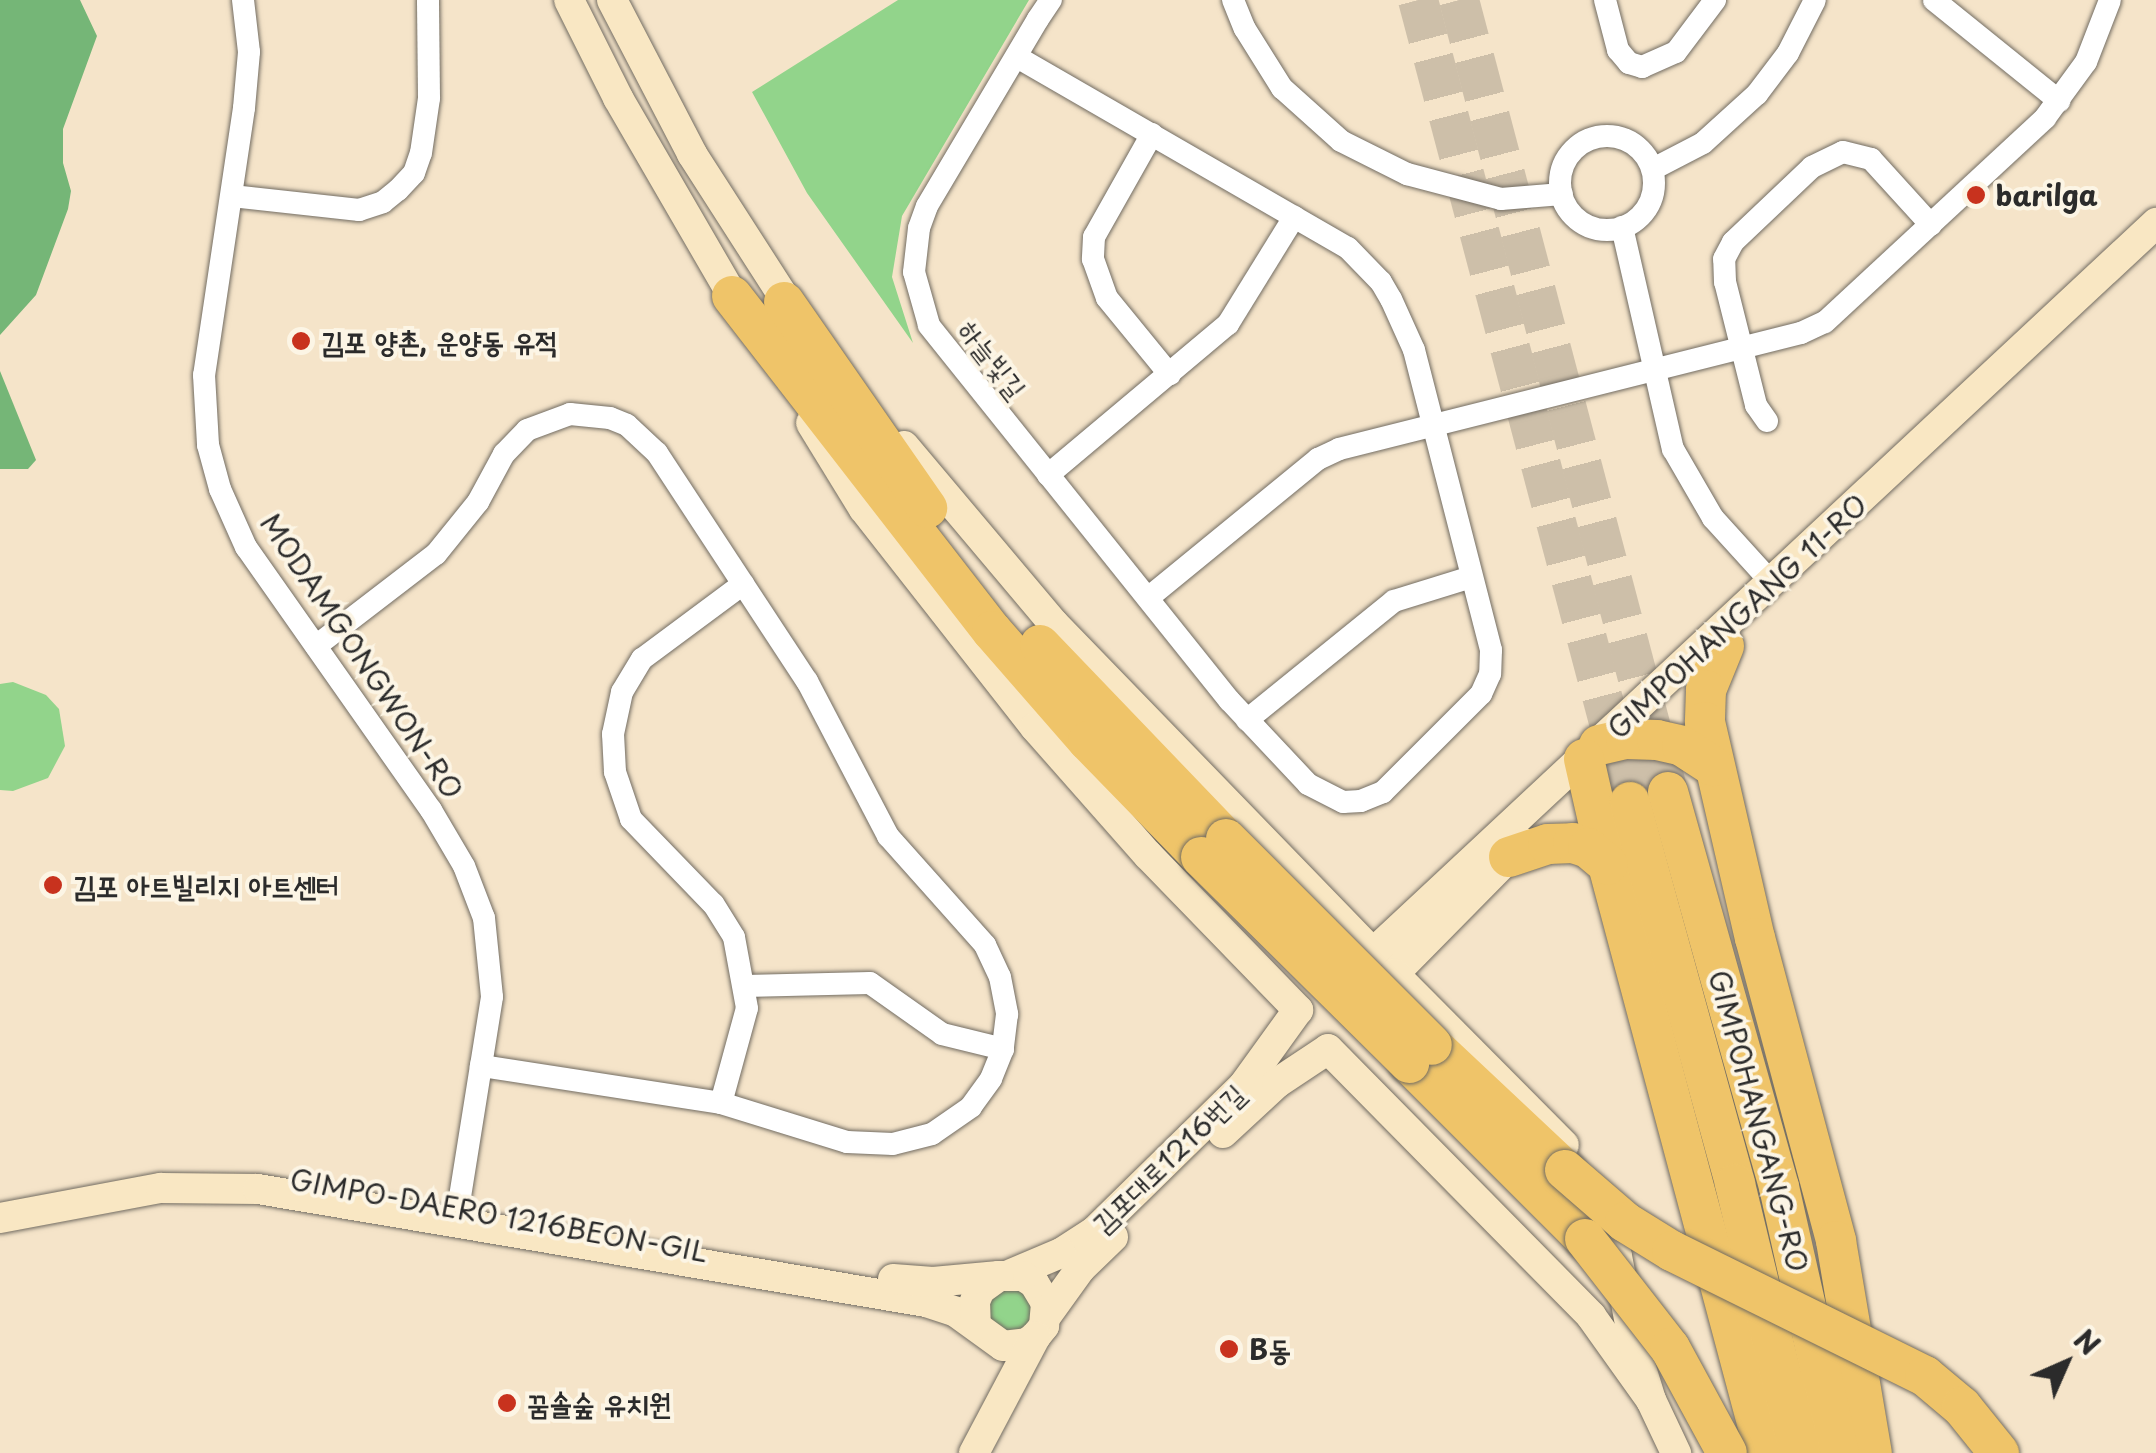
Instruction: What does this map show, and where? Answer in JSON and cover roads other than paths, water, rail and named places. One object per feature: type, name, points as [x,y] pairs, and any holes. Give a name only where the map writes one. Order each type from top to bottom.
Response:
[{"type":"highway","points":[[732,296],[992,630],[1088,741],[1214,848]]},
{"type":"highway","points":[[784,302],[908,484],[1001,600],[1214,848],[1421,1054],[1585,1239],[1670,1348],[1727,1453]]},
{"type":"highway","points":[[1724,646],[1706,690],[1704,707],[1713,766],[1836,1241],[1872,1453]]},
{"type":"highway","points":[[1713,766],[1682,746],[1599,755],[1608,865],[1765,1453]]},
{"type":"highway","name":"GIMPOHANGANG-RO","points":[[1800,1453],[1735,1184],[1649,797],[1779,1186],[1839,1453]]},
{"type":"highway","points":[[1509,857],[1548,844],[1573,843],[1588,848],[1608,865]]},
{"type":"highway","points":[[1421,1054],[1625,1222],[1672,1251],[1925,1376],[1962,1407],[1999,1453]]},
{"type":"street","name":"MODAMGONGWON-RO","points":[[243,0],[248,52],[232,196],[204,375],[208,445],[220,490],[246,546],[431,810],[476,894],[492,974],[457,1215]]},
{"type":"street","points":[[232,196],[359,210],[383,202],[398,190],[414,173],[422,153],[430,98],[428,0]]},
{"type":"street","points":[[569,0],[618,98],[732,296],[864,509],[942,614],[1148,855],[1298,1010],[1304,1028],[1570,1294],[1613,1344],[1650,1400],[1676,1453]]},
{"type":"street","points":[[612,0],[655,90],[784,302],[1054,624],[1383,964],[1560,1139],[1583,1170],[1618,1256],[1634,1345],[1650,1400]]},
{"type":"street","name":"하늘빛길","points":[[1017,57],[1348,248],[1382,282],[1414,350],[1491,650],[1482,694],[1383,792],[1361,801],[1327,797],[1308,784],[1247,720],[928,326],[914,272],[919,228],[928,206],[1017,57],[1052,0]]},
{"type":"street","points":[[1233,0],[1245,29],[1282,88],[1341,141],[1406,174],[1500,199],[1562,194]]},
{"type":"street","points":[[1606,0],[1618,50],[1629,63],[1642,67],[1676,52],[1715,0]]},
{"type":"street","points":[[1653,169],[1702,143],[1758,94],[1788,53],[1814,0]]},
{"type":"street","points":[[1934,0],[2059,101]]},
{"type":"street","points":[[1148,598],[1318,459],[1339,449],[1825,322],[2019,146],[2059,101],[2086,62],[2110,0]]},
{"type":"street","points":[[1152,134],[1094,237],[1093,258],[1108,298],[1170,375]]},
{"type":"street","points":[[1594,138],[1622,138],[1636,146],[1653,169],[1650,205],[1640,218],[1622,228],[1594,228],[1579,221],[1562,194],[1560,180],[1570,153],[1594,138]]},
{"type":"street","points":[[1767,421],[1756,405],[1741,346],[1724,270],[1727,250],[1822,160],[1843,152],[1871,159],[1932,225]]},
{"type":"street","points":[[1048,474],[1228,324],[1294,216]]},
{"type":"street","name":"GIMPOHANGANG 11-RO","points":[[1383,964],[1509,857],[1599,755],[1724,646],[2028,353],[2156,223]]},
{"type":"street","points":[[1622,228],[1674,449],[1691,487],[1712,518],[1771,582]]},
{"type":"street","name":"GIMPOHANGANG 11-RO","points":[[1383,964],[1771,582],[2050,318],[2100,277]]},
{"type":"street","points":[[316,646],[436,554],[478,502],[516,440],[540,423],[570,414],[610,418],[643,437],[743,584],[822,705],[869,807],[888,836],[993,960],[1008,1014],[1003,1049],[991,1079],[971,1107],[932,1134],[910,1142],[869,1146],[721,1103],[481,1066]]},
{"type":"street","points":[[1247,720],[1394,601],[1471,577]]},
{"type":"street","points":[[721,1103],[743,1027],[746,986],[734,937],[722,915],[632,819],[618,786],[613,753],[622,692],[642,659],[743,584]]},
{"type":"street","points":[[1298,1010],[1302,980],[1311,967],[1340,953],[1383,964]]},
{"type":"street","points":[[974,1453],[1042,1325],[1080,1269],[1277,1083],[1328,1049],[1361,1050],[1387,1032],[1396,1001],[1383,964]]},
{"type":"street","points":[[746,986],[870,983],[942,1034],[1003,1049]]},
{"type":"street","name":"김포대로1216번길","points":[[1005,1275],[1061,1253],[1095,1231],[1244,1084],[1298,1010]]},
{"type":"street","name":"GIMPO-DAERO 1216BEON-GIL","points":[[0,1204],[115,1180],[202,1171],[270,1176],[457,1215],[942,1305],[984,1333]]},
{"type":"street","name":"GIMPO-DAERO 1216BEON-GIL","points":[[0,1218],[161,1188],[258,1189],[900,1280],[950,1281],[1005,1275]]},
{"type":"street","points":[[984,1333],[1016,1347],[1042,1325],[1046,1302],[1034,1282],[1005,1275],[980,1290],[975,1301],[984,1333],[1003,1370],[1004,1397]]},
{"type":"tunnel","points":[[1418,0],[1630,802]]},
{"type":"tunnel","points":[[1459,0],[1668,792]]},
{"type":"place","name":"barilga","points":[[1976,195]]},
{"type":"place","name":"김포 양촌, 운양동 유적","points":[[301,341]]},
{"type":"place","name":"김포 아트빌리지 아트센터","points":[[53,885]]},
{"type":"place","name":"B동","points":[[1229,1349]]},
{"type":"place","name":"꿈솔숲 유치원","points":[[507,1403]]}]
